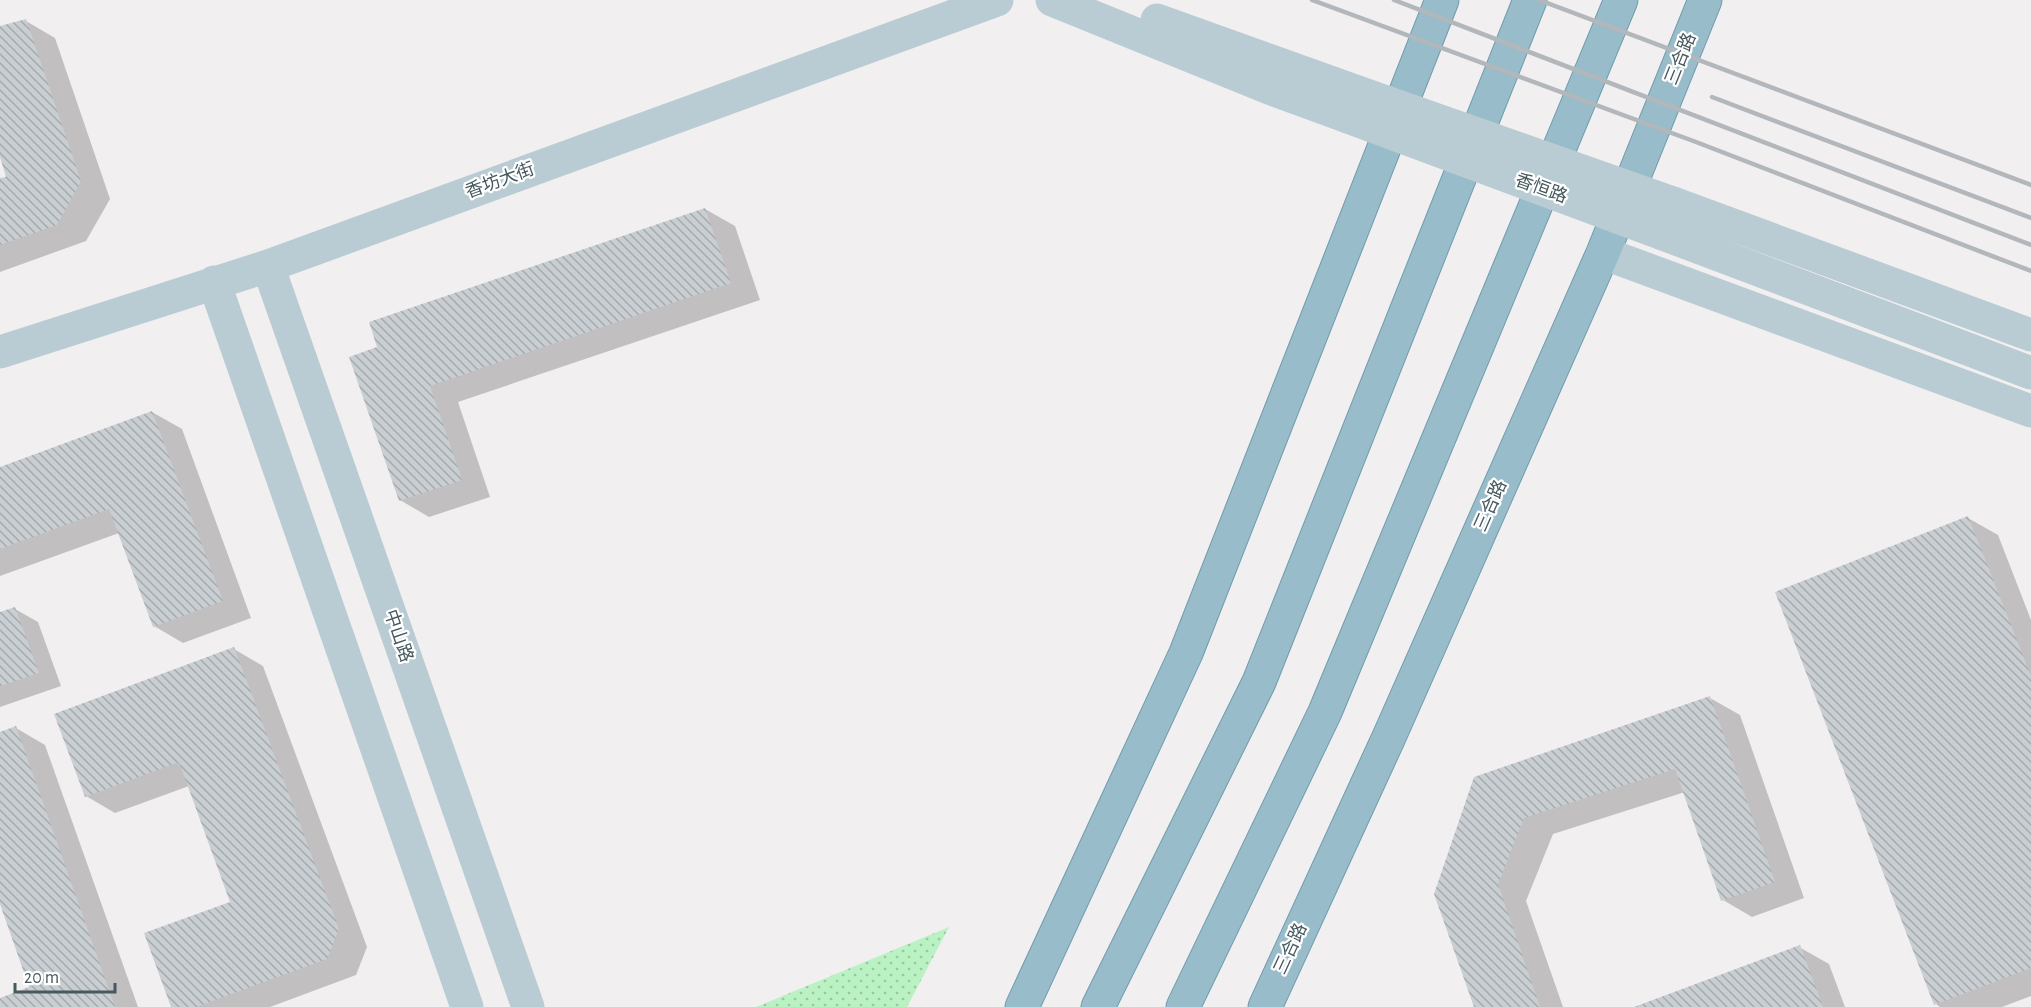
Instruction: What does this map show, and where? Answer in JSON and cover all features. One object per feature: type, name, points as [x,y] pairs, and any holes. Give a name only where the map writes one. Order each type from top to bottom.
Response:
[{"type":"highway","points":[[1022,1007],[1186,653],[1442,0]]},
{"type":"highway","points":[[1098,1007],[1259,682],[1530,0]]},
{"type":"highway","points":[[1183,1007],[1326,712],[1620,0]]},
{"type":"highway","name":"三合路","points":[[1264,1007],[1389,737],[1603,253],[1705,0]]},
{"type":"main road","name":"香坊大街","points":[[0,352],[268,266],[997,0]]},
{"type":"main road","name":"香恒路","points":[[1052,0],[1269,88],[1353,104],[1673,203],[2031,335]]},
{"type":"main road","name":"香恒路","points":[[1101,0],[1663,234],[2031,373]]},
{"type":"main road","points":[[1603,253],[2031,411]]},
{"type":"main road","name":"中山路","points":[[268,266],[528,1007]]},
{"type":"main road","points":[[214,282],[466,1007]]},
{"type":"green space","points":[[949,927],[907,1007],[756,1007]]},
{"type":"building","points":[[26,19],[81,181],[57,225],[0,245],[0,178],[6,177],[0,157],[0,26]]},
{"type":"building","points":[[705,208],[731,283],[430,386],[462,480],[399,501],[349,357],[377,347],[369,322]]},
{"type":"building","points":[[152,411],[223,601],[153,627],[109,509],[0,549],[0,467]]},
{"type":"building","points":[[1968,516],[2031,676],[2031,968],[1934,1005],[1775,592]]},
{"type":"building","points":[[15,607],[39,673],[0,686],[0,612]]},
{"type":"building","points":[[234,647],[339,929],[327,959],[196,1007],[171,1007],[144,933],[230,902],[179,762],[85,797],[54,714]]},
{"type":"building","points":[[1710,696],[1775,882],[1721,901],[1675,769],[1524,818],[1498,884],[1540,1007],[1474,1007],[1434,894],[1474,777]]},
{"type":"building","points":[[16,726],[115,1007],[0,1007],[0,998],[29,987],[0,904],[0,732]]},
{"type":"building","points":[[1800,945],[1823,1007],[1634,1007]]},
{"type":"railway","points":[[1312,0],[1696,142],[2031,271]]},
{"type":"railway","points":[[1394,0],[2031,245]]},
{"type":"railway","points":[[1539,0],[2031,185]]},
{"type":"railway","points":[[1712,97],[2031,218]]}]
